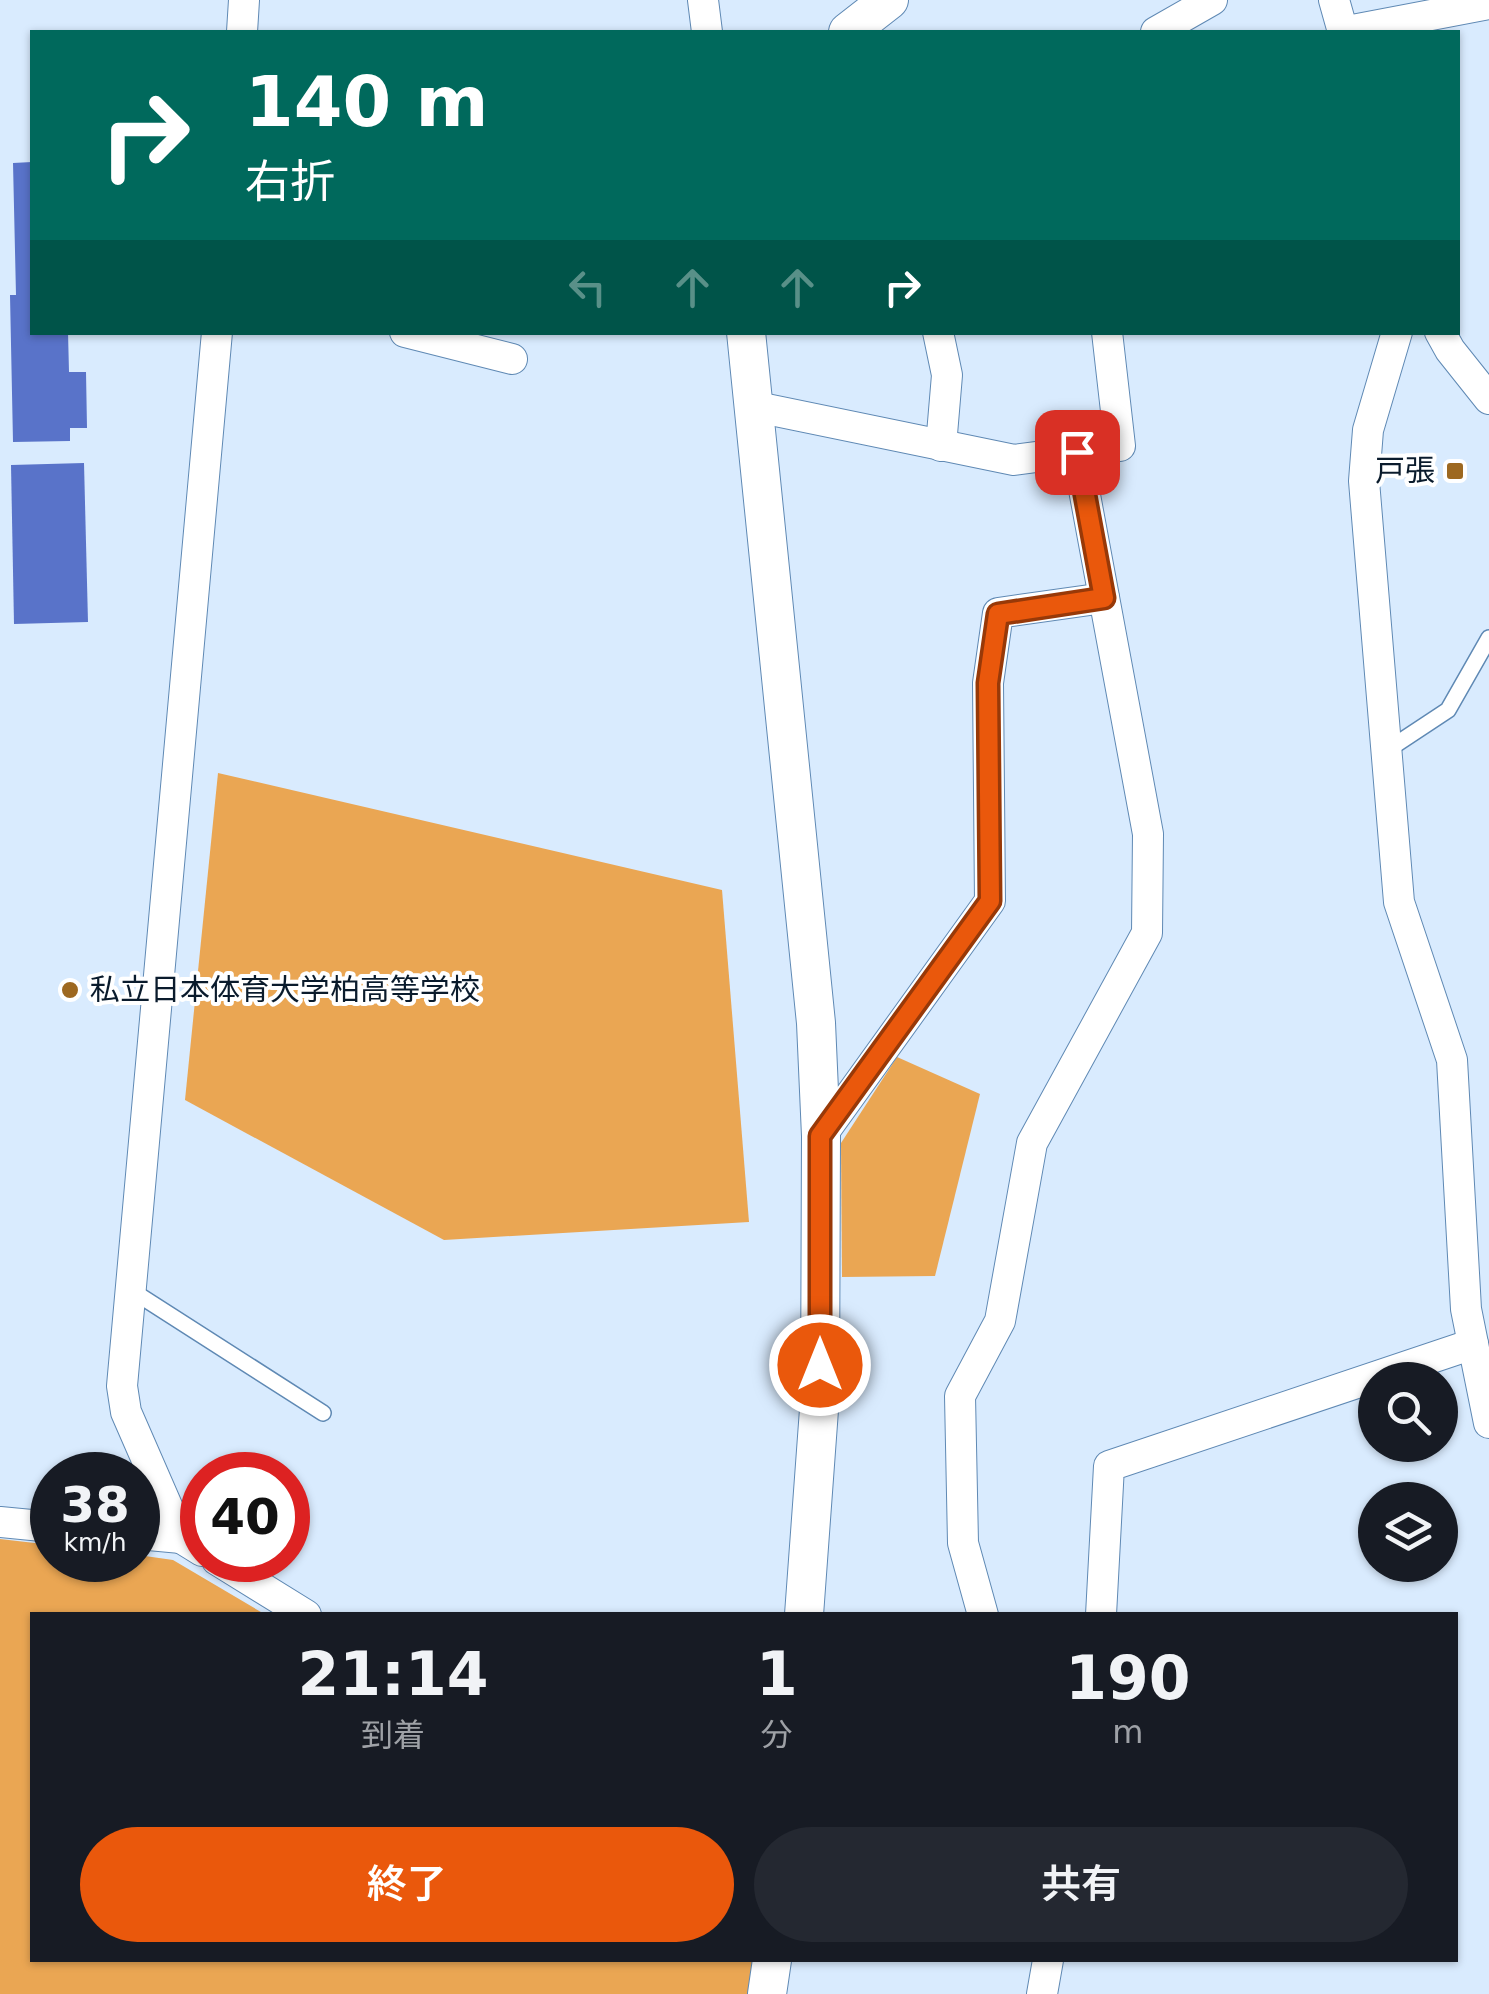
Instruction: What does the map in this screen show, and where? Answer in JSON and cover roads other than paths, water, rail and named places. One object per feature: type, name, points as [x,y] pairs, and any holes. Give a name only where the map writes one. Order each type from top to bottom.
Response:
[{"type":"street","points":[[242,30],[244,0]]},
{"type":"street","points":[[703,0],[707,30]]},
{"type":"street","points":[[851,30],[889,0]]},
{"type":"street","points":[[1160,30],[1212,0]]},
{"type":"street","points":[[1334,0],[1342,30]]},
{"type":"street","points":[[1352,30],[1489,4]]},
{"type":"street","points":[[180,1521],[126,1412],[122,1386],[217,335]]},
{"type":"street","points":[[417,335],[512,359]]},
{"type":"street","points":[[746,335],[816,1023],[820,1396],[804,1612]]},
{"type":"street","points":[[939,335],[946,375],[942,446]]},
{"type":"street","points":[[752,406],[1014,460],[1120,446],[1107,335]]},
{"type":"street","points":[[1396,335],[1364,454],[1399,902],[1452,1060],[1475,1234],[1466,1310],[1489,1423]]},
{"type":"street","points":[[1442,335],[1489,399]]},
{"type":"street","points":[[982,1612],[963,1542],[960,1396],[1000,1320],[1032,1143],[1147,933],[1148,834],[1077,452]]},
{"type":"street","points":[[820,1136],[990,901],[988,683],[998,614],[1104,598]]},
{"type":"street","points":[[1101,1612],[1110,1466],[1473,1344]]},
{"type":"street","points":[[0,1522],[30,1525]]},
{"type":"street","points":[[252,1582],[301,1612]]},
{"type":"street","points":[[767,1994],[772,1962]]},
{"type":"lane","points":[[1388,750],[1448,710],[1489,638]]},
{"type":"lane","points":[[131,1290],[323,1413]]},
{"type":"place","name":"戸張","points":[[1455,471]]},
{"type":"place","name":"私立日本体育大学柏高等学校","points":[[70,990]]}]
